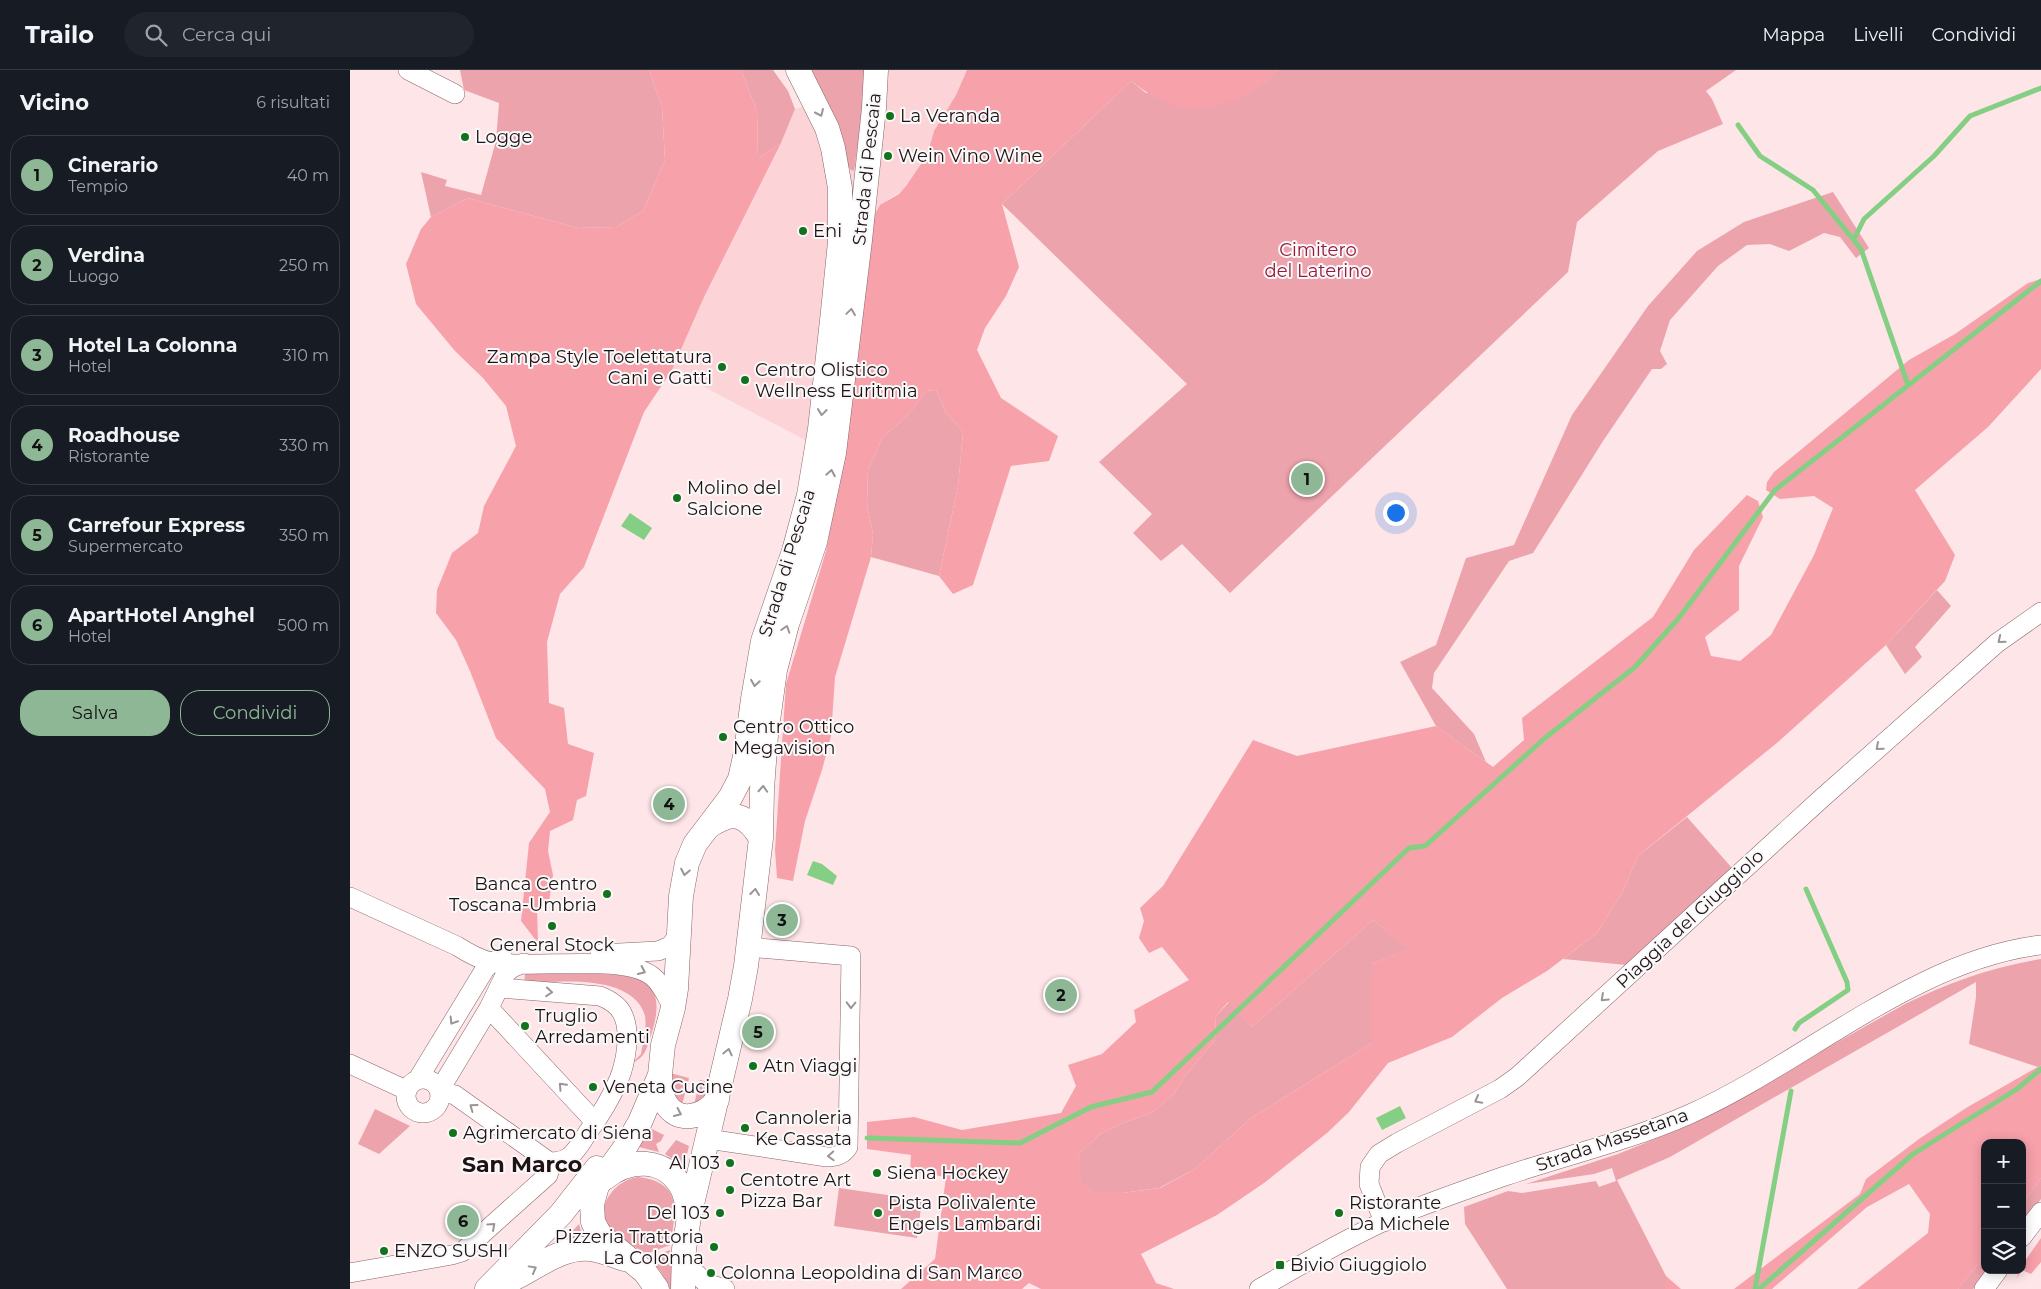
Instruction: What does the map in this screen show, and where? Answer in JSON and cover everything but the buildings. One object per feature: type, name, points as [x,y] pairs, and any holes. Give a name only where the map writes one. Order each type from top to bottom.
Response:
[{"type":"main road","name":"Strada di Pescaia","points":[[635,1263],[600,1235],[596,1229],[592,1213],[597,1186],[633,1136],[660,1075],[663,1045],[673,1008],[680,933],[681,896],[685,871],[690,854],[706,828],[730,798],[742,770],[760,654],[771,614],[805,514],[820,429],[840,242],[840,188],[833,148],[827,128],[798,70]]},
{"type":"main road","name":"Strada di Pescaia","points":[[683,1261],[689,1217],[740,999],[762,838],[763,780],[775,670],[787,624],[815,542],[834,453],[872,129],[876,70]]},
{"type":"main road","points":[[706,828],[722,819],[738,816],[752,824],[762,838]]},
{"type":"main road","name":"Strada di Pescaia","points":[[488,1289],[561,1214],[610,1149],[663,1045]]},
{"type":"main road","points":[[660,1075],[664,1102],[680,1115],[690,1116],[704,1113],[717,1100]]},
{"type":"main road","name":"Strada di Pescaia","points":[[561,1214],[615,1171],[628,1165],[643,1164],[657,1167],[669,1173],[678,1182],[685,1195],[689,1217]]},
{"type":"main road","points":[[488,1289],[509,1282],[550,1259],[573,1251],[596,1250],[635,1263],[645,1272],[657,1289]]},
{"type":"main road","points":[[683,1261],[683,1289]]},
{"type":"street","points":[[408,70],[455,94]]},
{"type":"street","name":"Piaggia del Giuggiolo","points":[[1384,1222],[1369,1184],[1370,1167],[1379,1154],[1397,1142],[1494,1092],[1517,1077],[1822,798],[1997,643],[2041,612]]},
{"type":"street","points":[[350,897],[464,951],[492,962],[599,964],[634,968],[653,978],[666,994],[673,1008]]},
{"type":"street","points":[[464,951],[593,954],[658,951],[670,946],[680,933]]},
{"type":"street","name":"Strada Massetana","points":[[1259,1289],[1384,1222],[1504,1176],[1677,1120],[1713,1103],[1922,983],[1989,956],[2018,948],[2041,945]]},
{"type":"street","points":[[708,1139],[827,1157],[840,1155],[845,1152],[848,1142],[851,956],[748,947]]},
{"type":"street","points":[[464,951],[480,968],[479,980]]},
{"type":"street","points":[[524,963],[506,973],[489,1008],[439,1091],[439,1101],[436,1106],[428,1112],[417,1112],[408,1105],[406,1100],[412,1084],[492,962],[506,958],[577,958],[593,954]]},
{"type":"street","points":[[350,1064],[412,1084],[428,1080],[439,1091],[451,1094],[462,1100],[548,1161],[556,1162],[569,1157],[595,1122],[617,1084],[624,1060],[626,1030],[623,1014],[610,1000],[593,995],[500,988]]},
{"type":"street","points":[[489,1008],[595,1122]]},
{"type":"street","points":[[350,1273],[462,1252],[548,1175],[550,1169],[548,1161]]},
{"type":"street","points":[[2026,1232],[2041,1212]]},
{"type":"street","points":[[683,1261],[706,1283],[725,1289]]},
{"type":"street","points":[[1984,1289],[1995,1274]]},
{"type":"shaded area","points":[[649,70],[741,70],[757,111],[758,158],[781,143],[704,297],[672,370],[644,412],[584,567],[560,594],[547,642],[549,703],[564,708],[568,744],[594,753],[586,796],[577,800],[573,820],[550,831],[548,851],[553,875],[549,902],[537,909],[538,943],[521,921],[529,843],[550,812],[545,789],[496,738],[456,640],[436,613],[437,590],[452,553],[478,533],[484,506],[516,446],[506,406],[483,378],[455,351],[416,304],[406,264],[421,229],[431,217],[468,198],[578,228],[616,227],[643,211],[665,160],[662,107]]},
{"type":"shaded area","points":[[865,70],[967,70],[956,95],[934,131],[928,152],[923,161],[903,190],[887,200],[843,460],[672,370],[704,297],[781,143],[795,109],[824,100],[849,168],[853,171]]},
{"type":"shaded area","points":[[967,70],[1277,70],[1264,83],[1248,94],[1221,104],[1194,108],[1169,104],[1131,81],[1002,204],[1019,267],[1006,296],[985,328],[977,350],[1001,398],[1058,436],[1049,461],[1011,466],[973,585],[953,594],[939,576],[958,486],[963,432],[946,413],[936,390],[926,391],[907,416],[882,438],[868,470],[867,505],[873,534],[871,557],[835,677],[831,736],[805,821],[793,881],[777,878],[775,850],[786,684],[826,551],[843,460],[873,218],[880,205],[899,194],[923,161],[928,152],[934,131],[956,95]]},
{"type":"shaded area","points":[[2041,279],[2041,369],[1988,427],[1915,490],[1955,555],[1945,581],[1886,645],[1778,742],[1638,856],[1623,891],[1597,933],[1547,971],[1502,998],[1452,1037],[1388,1063],[1349,1112],[1327,1133],[1264,1183],[1217,1215],[1141,1254],[1156,1283],[1174,1289],[1041,1289],[1029,1283],[1022,1289],[901,1289],[935,1259],[946,1177],[910,1171],[911,1155],[867,1149],[867,1122],[914,1117],[962,1130],[1061,1113],[1076,1086],[1068,1065],[1102,1054],[1136,1022],[1134,1010],[1189,980],[1162,947],[1149,953],[1139,938],[1144,921],[1140,908],[1163,886],[1253,740],[1297,756],[1436,726],[1493,767],[1524,740],[1522,718],[1653,617],[1694,550],[1747,495],[1758,501],[1763,517],[1739,566],[1739,610],[1705,637],[1711,656],[1740,661],[1771,635],[1814,555],[1833,508],[1814,496],[1780,499],[1766,490],[1767,482],[1774,472],[1909,360],[1955,334],[2028,283]],"holes":[[[1373,920],[1408,949],[1372,964],[1372,1043],[1251,1118],[1195,1169],[1160,1188],[1122,1193],[1095,1193],[1082,1183],[1078,1155],[1100,1134],[1125,1122],[1151,1113],[1174,1094],[1185,1076],[1215,1040],[1216,1016],[1228,1002],[1252,1027]]]},
{"type":"shaded area","points":[[630,513],[652,528],[644,540],[621,526]]},
{"type":"shaded area","points":[[813,861],[822,864],[837,876],[833,885],[807,875]]},
{"type":"shaded area","points":[[2041,1065],[2041,1178],[2026,1199],[2026,1139],[1981,1139],[1981,1260],[1958,1289],[1857,1289],[1928,1233],[1930,1214],[1909,1184],[1867,1207],[1772,1289],[1734,1289],[1860,1194],[1866,1179],[1919,1139],[1966,1108]]},
{"type":"shaded area","points":[[1400,1106],[1406,1118],[1382,1130],[1376,1118]]},
{"type":"shaded area","points":[[2041,1238],[2041,1262],[2031,1274],[2026,1272],[2026,1260]]},
{"type":"shaded area","points":[[1666,1276],[1681,1289],[1666,1289]]},
{"type":"green space","points":[[460,70],[649,70],[662,107],[665,160],[643,211],[616,227],[578,228],[468,198],[431,217],[421,172],[447,180],[445,186],[481,195],[496,141],[499,103],[464,90]]},
{"type":"green space","points":[[741,70],[773,70],[788,91],[795,109],[781,143],[758,158],[757,111]]},
{"type":"green space","points":[[808,70],[865,70],[864,101],[854,171],[846,164]]},
{"type":"green space","name":"Cimitero del Laterino","points":[[1277,70],[1736,70],[1706,91],[1712,99],[1723,124],[1658,151],[1577,222],[1568,272],[1230,593],[1182,544],[1161,561],[1133,533],[1152,514],[1099,462],[1187,384],[1002,204],[1131,81],[1146,93],[1266,82]]},
{"type":"green space","points":[[1833,192],[1869,248],[1856,258],[1840,237],[1824,233],[1789,251],[1770,244],[1747,245],[1718,266],[1670,320],[1660,351],[1667,364],[1661,369],[1652,369],[1603,441],[1533,553],[1509,561],[1434,673],[1432,688],[1474,734],[1486,762],[1436,726],[1400,662],[1436,645],[1466,558],[1514,545],[1572,415],[1648,306],[1697,251],[1744,222]]},
{"type":"green space","points":[[936,390],[946,413],[963,432],[958,486],[939,576],[871,557],[873,534],[867,505],[868,470],[882,438],[907,416],[926,391]]},
{"type":"green space","points":[[1937,590],[1951,606],[1915,647],[1922,657],[1905,674],[1886,645]]},
{"type":"green space","points":[[1687,817],[1732,868],[1627,965],[1563,959],[1597,933],[1623,891],[1638,856]]},
{"type":"green space","points":[[1373,920],[1409,949],[1372,964],[1372,1043],[1251,1118],[1195,1169],[1159,1188],[1122,1193],[1095,1193],[1081,1183],[1078,1155],[1100,1134],[1125,1122],[1151,1113],[1174,1094],[1185,1076],[1215,1040],[1216,1016],[1229,1002],[1252,1027]]},
{"type":"green space","points":[[2041,959],[2041,1065],[2038,1067],[1969,1044],[1976,997],[1976,982],[1670,1157],[1617,1180],[1666,1276],[1666,1289],[1507,1289],[1465,1224],[1464,1207],[1508,1191],[1522,1193],[1596,1181],[1599,1187],[1616,1181],[1612,1168],[1594,1174],[1526,1184],[1618,1154],[1692,1124],[1905,1004],[1938,989],[1971,976],[2005,966]]},
{"type":"green space","points":[[525,974],[620,975],[633,977],[644,982],[652,989],[656,1000],[656,1015],[645,1052],[639,1059],[630,1063],[630,1059],[635,1060],[641,1054],[645,1016],[638,1002],[626,993],[611,986],[593,983],[555,982],[524,985]]},
{"type":"green space","points":[[670,1073],[689,1078],[681,1109],[669,1086]]},
{"type":"green space","points":[[700,1080],[714,1083],[709,1101],[693,1109]]},
{"type":"green space","points":[[375,1109],[410,1126],[379,1154],[358,1144]]},
{"type":"green space","points":[[650,1128],[664,1135],[661,1141],[656,1144],[659,1152],[639,1147]]},
{"type":"green space","points":[[676,1140],[689,1146],[684,1167],[665,1154]]},
{"type":"green space","points":[[638,1177],[653,1180],[663,1185],[673,1200],[674,1221],[670,1245],[646,1254],[615,1234],[606,1222],[604,1213],[605,1204],[614,1189],[629,1179]]},
{"type":"green space","points":[[2041,1178],[2041,1199],[2026,1219],[2026,1199]]},
{"type":"green space","points":[[839,1188],[922,1200],[917,1238],[834,1226]]},
{"type":"green space","points":[[579,1224],[586,1238],[569,1243],[566,1238]]},
{"type":"green space","points":[[670,1250],[673,1289],[670,1289],[661,1272],[649,1258]]},
{"type":"green space","points":[[1981,1260],[1981,1274],[1985,1274],[1973,1289],[1958,1289]]},
{"type":"waterway","points":[[1854,239],[1864,219],[1934,156],[1970,116],[2041,88]]},
{"type":"waterway","points":[[1738,125],[1760,156],[1813,190],[1861,249],[1908,385]]},
{"type":"waterway","points":[[867,1138],[1020,1143],[1091,1107],[1152,1092],[1409,848],[1425,846],[1545,738],[1635,667],[1678,619],[1775,490],[2041,281]]},
{"type":"waterway","points":[[1795,1029],[1799,1023],[1848,990],[1847,982],[1806,889]]},
{"type":"waterway","points":[[1759,1289],[1913,1154],[2017,1089],[2041,1069]]},
{"type":"waterway","points":[[1755,1289],[1791,1091]]},
{"type":"place","name":"La Veranda","points":[[890,116]]},
{"type":"place","name":"Logge","points":[[465,137]]},
{"type":"place","name":"Wein Vino Wine","points":[[888,156]]},
{"type":"place","name":"Eni","points":[[803,231]]},
{"type":"place","name":"Zampa Style Toelettatura Cani e Gatti","points":[[722,367]]},
{"type":"place","name":"Centro Olistico Wellness Euritmia","points":[[745,380]]},
{"type":"place","name":"Cinerario","points":[[1307,479]]},
{"type":"place","name":"Molino del Salcione","points":[[677,498]]},
{"type":"place","name":"Centro Ottico Megavision","points":[[723,737]]},
{"type":"place","name":"Roadhouse","points":[[669,804]]},
{"type":"place","name":"Banca Centro Toscana-Umbria","points":[[607,894]]},
{"type":"place","name":"Hotel La Colonna","points":[[782,920]]},
{"type":"place","name":"General Stock","points":[[552,926]]},
{"type":"place","name":"Verdina","points":[[1061,995]]},
{"type":"place","name":"Truglio Arredamenti","points":[[525,1026]]},
{"type":"place","name":"Carrefour Express","points":[[758,1032]]},
{"type":"place","name":"Atn Viaggi","points":[[753,1066]]},
{"type":"place","name":"Veneta Cucine","points":[[593,1087]]},
{"type":"place","name":"Cannoleria Ke Cassata","points":[[745,1128]]},
{"type":"place","name":"Agrimercato di Siena","points":[[453,1133]]},
{"type":"place","name":"Al 103","points":[[730,1163]]},
{"type":"place","name":"Siena Hockey","points":[[877,1173]]},
{"type":"place","name":"Centotre Art Pizza Bar","points":[[730,1190]]},
{"type":"place","name":"Del 103","points":[[720,1213]]},
{"type":"place","name":"Pista Polivalente Engels Lambardi","points":[[878,1213]]},
{"type":"place","name":"Ristorante Da Michele","points":[[1339,1213]]},
{"type":"place","name":"ApartHotel Anghel","points":[[463,1221]]},
{"type":"place","name":"Pizzeria Trattoria La Colonna","points":[[714,1247]]},
{"type":"place","name":"ENZO SUSHI","points":[[384,1251]]},
{"type":"place","name":"Bivio Giuggiolo","points":[[1280,1265]]},
{"type":"place","name":"Colonna Leopoldina di San Marco","points":[[711,1273]]},
{"type":"district","name":"San Marco","points":[[522,1164]]}]
